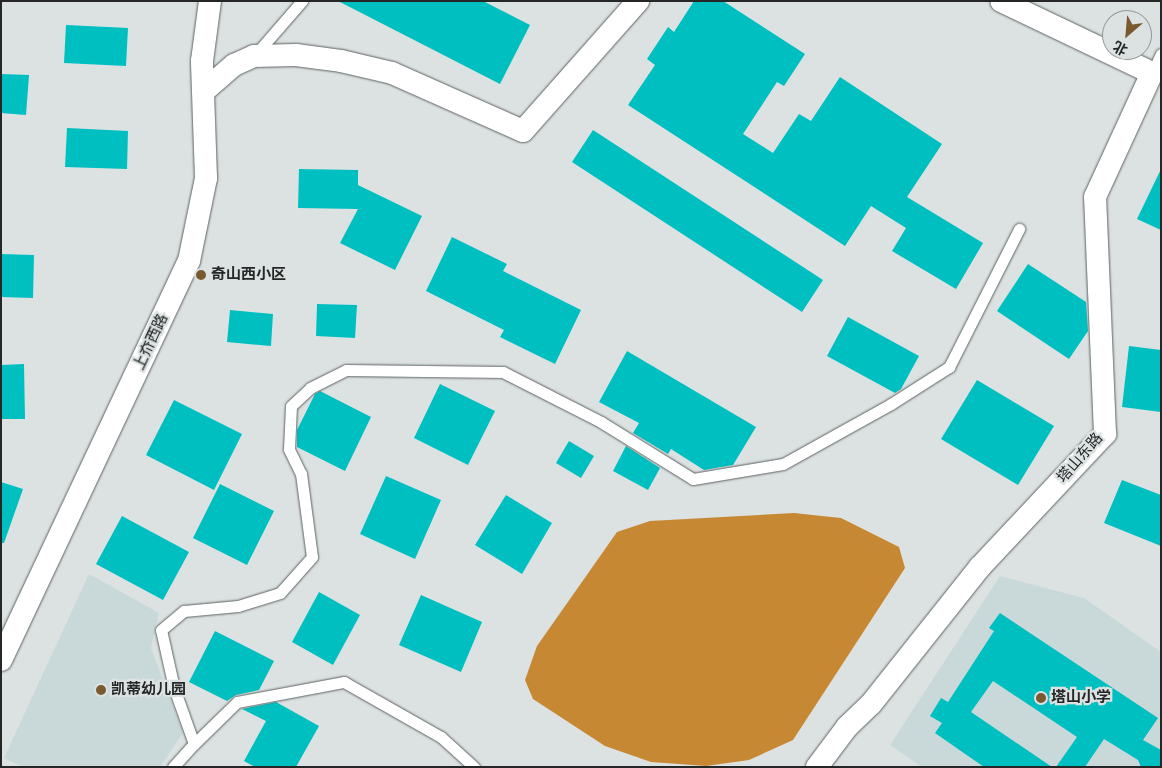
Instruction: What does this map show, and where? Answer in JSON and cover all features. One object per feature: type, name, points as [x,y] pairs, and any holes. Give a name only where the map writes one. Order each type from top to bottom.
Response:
[{"type":"street","name":"上夼西路","points":[[1,660],[189,261],[206,178],[202,60],[210,1]]},
{"type":"street","points":[[204,91],[234,65],[254,56],[296,55],[342,61],[392,74],[523,131],[638,1]]},
{"type":"street","points":[[1001,1],[1156,64]]},
{"type":"street","name":"塔山东路","points":[[817,767],[847,727],[871,704],[980,566],[1105,434],[1095,197],[1156,64]]},
{"type":"lane","points":[[254,56],[302,1]]},
{"type":"lane","points":[[194,744],[174,688],[161,630],[184,611],[238,606],[280,592],[312,557],[300,474],[289,449],[291,406],[310,388],[346,370],[503,372],[601,422],[694,478],[782,464],[891,404],[949,366],[1019,229]]},
{"type":"lane","points":[[174,767],[194,744],[237,702],[344,682],[441,737],[474,767]]},
{"type":"shaded area","points":[[794,513],[841,518],[899,547],[905,568],[793,740],[749,760],[706,766],[651,762],[605,746],[533,699],[525,680],[537,646],[617,532],[650,521]]},
{"type":"shaded area","name":"凯蒂幼儿园","points":[[89,574],[159,613],[151,648],[183,733],[160,767],[23,767],[4,758]]},
{"type":"shaded area","name":"塔山小学","points":[[1000,576],[1084,598],[1161,652],[1161,767],[922,767],[890,745]]},
{"type":"building","points":[[338,1],[483,1],[530,25],[500,84]]},
{"type":"building","points":[[694,1],[723,1],[805,54],[784,86],[777,82],[743,134],[773,153],[799,114],[811,121],[840,77],[942,144],[907,197],[983,243],[956,289],[892,251],[906,228],[871,206],[845,246],[628,105],[655,65],[647,59],[668,27],[674,32]]},
{"type":"building","points":[[66,25],[128,28],[126,66],[64,63]]},
{"type":"building","points":[[1,74],[29,75],[26,115],[1,113]]},
{"type":"building","points":[[67,128],[128,131],[127,169],[65,167]]},
{"type":"building","points":[[593,130],[823,280],[802,312],[572,162]]},
{"type":"building","points":[[299,169],[358,170],[358,185],[422,216],[395,270],[340,243],[358,209],[298,208]]},
{"type":"building","points":[[1161,169],[1161,230],[1137,219]]},
{"type":"building","points":[[452,237],[507,264],[503,271],[581,310],[555,364],[500,337],[504,330],[426,291]]},
{"type":"building","points":[[1,254],[34,255],[33,298],[1,297]]},
{"type":"building","points":[[1028,264],[1086,302],[1088,331],[1069,359],[997,311]]},
{"type":"building","points":[[317,304],[357,305],[355,338],[316,336]]},
{"type":"building","points":[[230,310],[273,314],[271,346],[227,342]]},
{"type":"building","points":[[848,317],[919,356],[901,389],[895,393],[827,356]]},
{"type":"building","points":[[1129,346],[1161,350],[1161,412],[1122,407]]},
{"type":"building","points":[[627,351],[756,427],[733,465],[704,470],[671,449],[668,454],[633,433],[639,423],[599,402]]},
{"type":"building","points":[[24,364],[25,419],[1,419],[1,365]]},
{"type":"building","points":[[977,380],[1054,426],[1018,485],[941,439]]},
{"type":"building","points":[[440,384],[495,411],[468,465],[414,438]]},
{"type":"building","points":[[320,391],[371,417],[345,471],[297,447],[297,430],[315,394]]},
{"type":"building","points":[[174,400],[242,434],[214,490],[146,455]]},
{"type":"building","points":[[569,441],[594,456],[581,478],[556,463]]},
{"type":"building","points":[[626,446],[660,468],[648,490],[613,471]]},
{"type":"building","points":[[386,476],[441,500],[415,559],[360,534]]},
{"type":"building","points":[[1122,480],[1161,495],[1161,546],[1104,523]]},
{"type":"building","points":[[1,482],[23,489],[4,543],[1,543]]},
{"type":"building","points":[[220,484],[274,511],[247,565],[193,538]]},
{"type":"building","points":[[506,495],[552,523],[522,574],[475,545]]},
{"type":"building","points":[[122,516],[189,552],[163,600],[96,564]]},
{"type":"building","points":[[319,592],[360,615],[333,665],[292,642]]},
{"type":"building","points":[[421,595],[482,622],[461,672],[399,645]]},
{"type":"building","points":[[1000,613],[1158,718],[1143,740],[1161,750],[1161,767],[1141,767],[1138,760],[1104,739],[1085,767],[1056,767],[1077,737],[993,681],[971,712],[1052,767],[984,767],[935,733],[942,723],[930,716],[941,698],[948,702],[994,631],[989,628]]},
{"type":"building","points":[[215,631],[274,661],[259,690],[236,695],[227,701],[189,682]]},
{"type":"building","points":[[276,702],[319,726],[296,767],[255,767],[244,761],[266,721],[242,709]]},
{"type":"place","name":"奇山西小区","points":[[201,275]]},
{"type":"place","name":"凯蒂幼儿园","points":[[101,690]]},
{"type":"place","name":"塔山小学","points":[[1041,698]]}]
